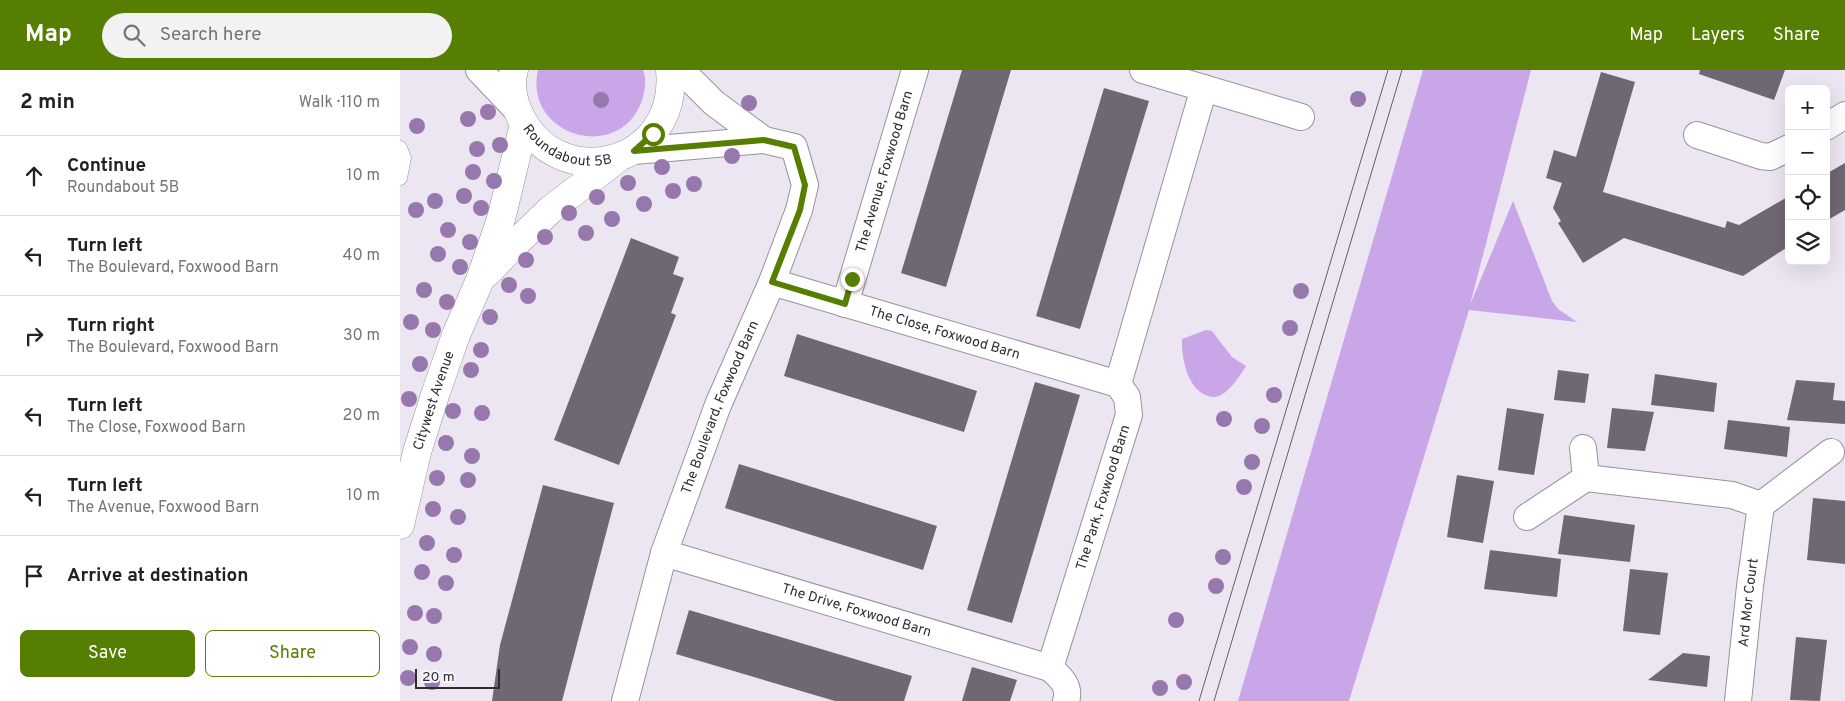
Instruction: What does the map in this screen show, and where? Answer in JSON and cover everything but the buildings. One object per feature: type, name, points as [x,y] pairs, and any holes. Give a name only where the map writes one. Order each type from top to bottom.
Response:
[{"type":"main road","name":"Roundabout 5B","points":[[514,70],[512,75],[514,100],[521,118],[540,143],[561,156],[586,162],[602,161],[627,154],[653,134],[666,113],[672,87],[670,70]]},
{"type":"main road","name":"Citywest Avenue","points":[[400,525],[417,452],[436,392],[456,335],[480,280],[501,220],[521,118]]},
{"type":"main road","name":"Citywest Avenue","points":[[480,280],[550,210],[627,154]]},
{"type":"street","points":[[479,70],[521,118]]},
{"type":"street","name":"The Boulevard, Foxwood Barn","points":[[681,70],[714,102],[764,140]]},
{"type":"street","name":"The Avenue, Foxwood Barn","points":[[845,304],[915,70]]},
{"type":"street","points":[[1143,70],[1301,117]]},
{"type":"street","points":[[1118,384],[1204,88]]},
{"type":"street","points":[[1830,124],[1845,115]]},
{"type":"street","points":[[1697,135],[1760,156],[1770,157],[1785,150]]},
{"type":"street","name":"The Boulevard, Foxwood Barn","points":[[625,701],[664,553],[718,405],[772,282],[800,210],[805,185],[794,147],[764,140],[627,154]]},
{"type":"street","name":"The Close, Foxwood Barn","points":[[772,282],[1118,384]]},
{"type":"street","name":"The Park, Foxwood Barn","points":[[1050,668],[1130,415],[1128,397],[1118,384]]},
{"type":"street","points":[[1583,448],[1586,478]]},
{"type":"street","points":[[1528,517],[1586,478],[1732,495],[1761,505],[1831,452]]},
{"type":"street","name":"Ard Mor Court","points":[[1738,701],[1761,505]]},
{"type":"street","name":"The Drive, Foxwood Barn","points":[[664,553],[1050,668]]},
{"type":"street","points":[[1050,668],[1064,680],[1068,696],[1066,701]]},
{"type":"lane","points":[[400,148],[404,158],[400,178]]},
{"type":"shaded area","points":[[538,70],[643,70],[644,93],[631,120],[615,132],[596,136],[577,134],[559,126],[545,112],[537,93]]},
{"type":"shaded area","points":[[1423,70],[1531,70],[1470,305],[1513,201],[1552,301],[1558,309],[1577,322],[1469,310],[1349,701],[1238,701]]},
{"type":"shaded area","points":[[1206,330],[1212,331],[1232,357],[1246,366],[1228,390],[1223,394],[1213,397],[1204,395],[1192,383],[1185,365],[1182,347],[1182,339]]},
{"type":"tram line","points":[[1199,701],[1388,70]]},
{"type":"tram line","points":[[1214,701],[1402,70]]},
{"type":"route","points":[[653,134],[634,151],[764,140],[794,147],[805,185],[800,210],[772,282],[845,304],[852,279]]}]
